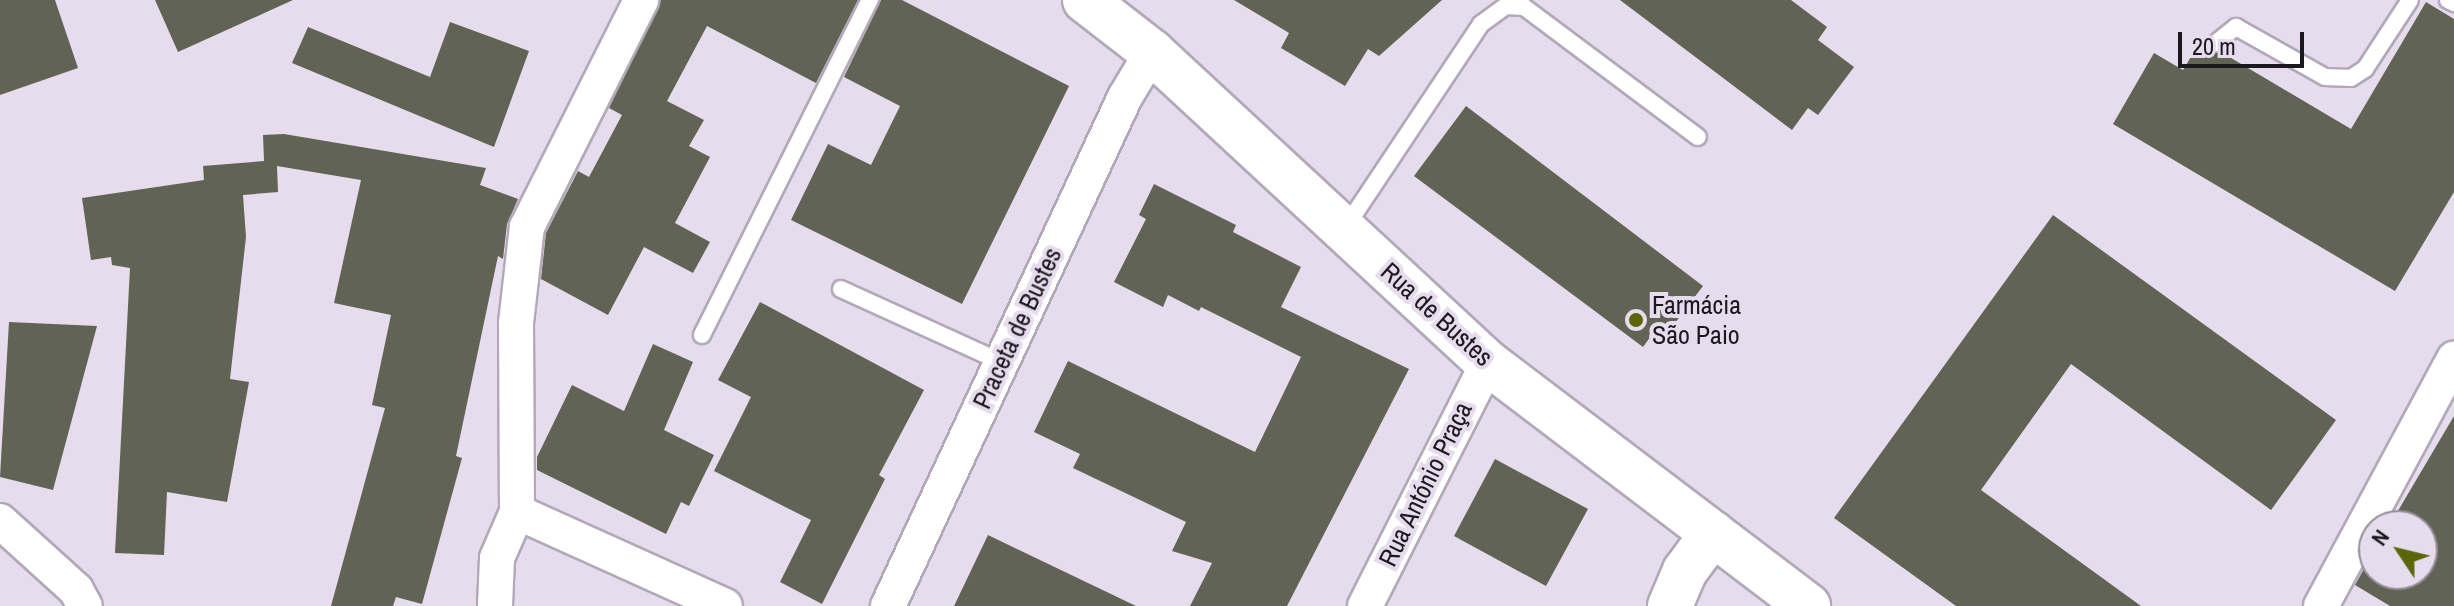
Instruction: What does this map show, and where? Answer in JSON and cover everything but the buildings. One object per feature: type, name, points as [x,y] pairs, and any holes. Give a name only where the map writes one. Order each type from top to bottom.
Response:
[{"type":"main road","name":"Rua de Bustes","points":[[1085,0],[1152,52],[1488,363],[1808,606]]},
{"type":"main road","points":[[1670,606],[1685,571],[1713,533]]},
{"type":"street","points":[[495,606],[497,558],[517,512],[516,323],[527,227],[641,0]]},
{"type":"street","name":"Praceta de Bustes","points":[[888,606],[1125,97],[1152,52]]},
{"type":"street","points":[[2321,606],[2454,359]]},
{"type":"street","name":"Rua António Praça","points":[[1365,606],[1488,363]]},
{"type":"street","points":[[517,512],[725,606]]},
{"type":"street","points":[[0,521],[76,590],[85,606]]},
{"type":"lane","points":[[702,335],[870,0]]},
{"type":"lane","points":[[2216,43],[2236,27],[2325,77],[2351,78],[2365,69],[2410,0]]},
{"type":"lane","points":[[2448,0],[2454,3]]},
{"type":"lane","points":[[1344,229],[1481,24],[1506,6],[1524,7],[1698,137]]},
{"type":"lane","points":[[841,289],[1001,362]]},
{"type":"place","name":"Farmácia São Paio","points":[[1636,320]]}]
